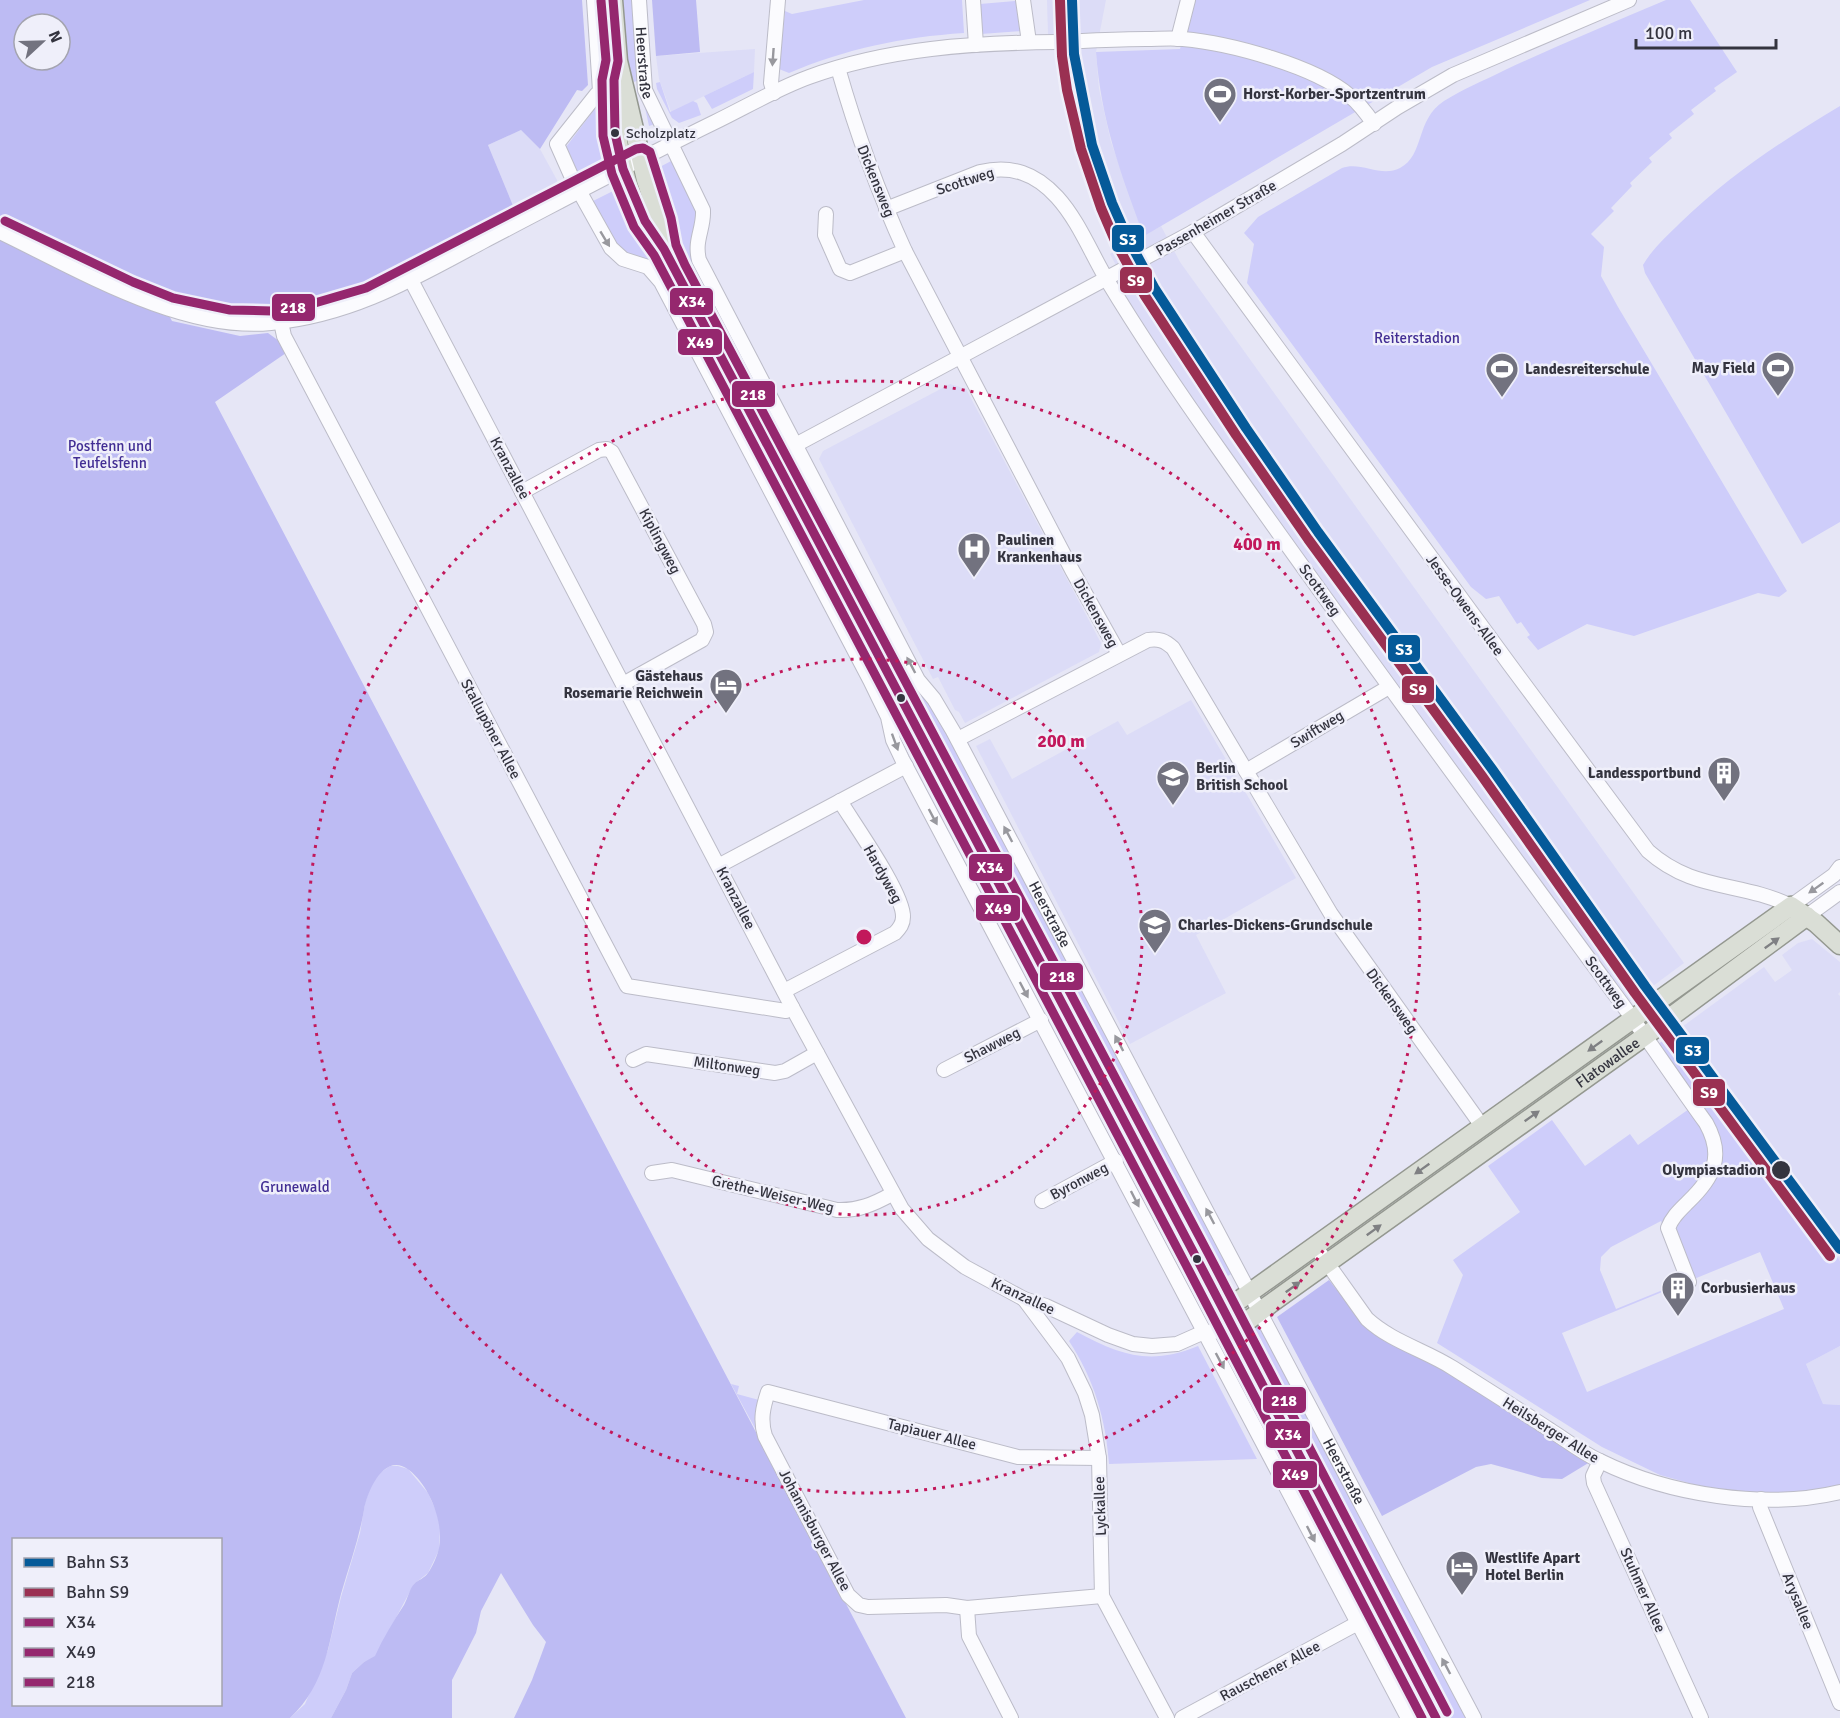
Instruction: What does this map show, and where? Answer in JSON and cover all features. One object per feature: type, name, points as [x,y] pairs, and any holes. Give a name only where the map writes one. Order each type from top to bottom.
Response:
[{"type":"main road","name":"Heerstraße","points":[[613,0],[618,61],[640,160],[660,222],[664,249]]},
{"type":"main road","name":"Heerstraße","points":[[618,61],[614,80],[615,133],[623,169],[645,221],[664,249],[1436,1718]]},
{"type":"main road","points":[[1791,906],[1807,916],[1840,945]]},
{"type":"main road","name":"Flatowallee","points":[[1224,1311],[1791,906]]},
{"type":"main road","name":"Flatowallee","points":[[1234,1331],[1699,997],[1807,916]]},
{"type":"main road","points":[[1482,1126],[1494,1143]]},
{"type":"street","points":[[594,0],[600,91]]},
{"type":"street","name":"Heerstraße","points":[[639,0],[645,90],[703,210],[704,218],[696,242],[699,260],[918,680],[944,714],[958,739],[1474,1718]]},
{"type":"street","points":[[774,93],[771,83],[778,0]]},
{"type":"street","points":[[973,0],[976,45]]},
{"type":"street","points":[[1023,0],[1029,42]]},
{"type":"street","points":[[1179,39],[1188,0]]},
{"type":"street","name":"Passenheimer Straße","points":[[773,458],[1193,232],[1453,75],[1629,0]]},
{"type":"street","points":[[0,232],[128,293],[170,310],[229,322],[258,324],[281,322],[339,310],[371,299],[671,143],[808,77],[901,52],[929,48],[1029,42],[1179,39],[1243,51],[1278,61],[1322,78],[1352,98],[1374,124]]},
{"type":"street","name":"Dickensweg","points":[[838,68],[861,147],[905,251],[1072,570],[1119,654],[1148,640],[1157,639],[1173,648],[1331,914],[1482,1126]]},
{"type":"street","points":[[614,80],[600,91],[557,144],[579,192],[611,248],[623,259],[648,267],[661,282],[870,680],[888,717],[893,740],[906,766],[1408,1718]]},
{"type":"street","name":"Scottweg","points":[[886,210],[980,172],[1005,169],[1026,173],[1047,187],[1059,199],[1106,279],[1218,448],[1389,687],[1638,1015],[1706,1124],[1715,1143],[1715,1164],[1711,1176],[1701,1190],[1674,1215],[1668,1228],[1689,1282]]},
{"type":"street","points":[[826,214],[825,235],[840,269],[844,272],[850,273],[905,251]]},
{"type":"street","name":"Jesse-Owens-Allee","points":[[1193,232],[1648,851],[1670,868],[1688,877],[1758,893],[1791,906]]},
{"type":"street","name":"Kranzallee","points":[[411,280],[720,865],[792,1007],[892,1194],[914,1225],[944,1253],[1024,1299],[1046,1306],[1108,1335],[1142,1346],[1177,1344],[1204,1332]]},
{"type":"street","name":"Stallupöner Allee","points":[[281,322],[285,336],[627,986],[786,1011],[792,1007]]},
{"type":"street","name":"Kiplingweg","points":[[522,492],[599,450],[607,449],[612,452],[704,624],[706,632],[702,640],[623,684]]},
{"type":"street","points":[[958,739],[1119,654]]},
{"type":"street","name":"Swiftweg","points":[[1246,771],[1389,687]]},
{"type":"street","points":[[720,865],[906,766]]},
{"type":"street","name":"Hardyweg","points":[[784,991],[895,933],[901,927],[903,910],[891,884],[840,801]]},
{"type":"street","points":[[1791,906],[1834,875],[1840,867]]},
{"type":"street","points":[[1807,916],[1840,892]]},
{"type":"street","name":"Shawweg","points":[[944,1070],[1041,1020]]},
{"type":"street","name":"Miltonweg","points":[[633,1060],[646,1054],[775,1073],[785,1071],[817,1053]]},
{"type":"street","name":"Byronweg","points":[[1042,1201],[1116,1161]]},
{"type":"street","name":"Grethe-Weiser-Weg","points":[[652,1173],[672,1170],[797,1202],[843,1210],[860,1209],[892,1194]]},
{"type":"street","name":"Heilsberger Allee","points":[[1315,1246],[1367,1319],[1377,1328],[1448,1365],[1600,1461],[1650,1481],[1688,1491],[1761,1499],[1816,1497],[1840,1492]]},
{"type":"street","name":"Lyckallee","points":[[1024,1299],[1068,1358],[1085,1393],[1092,1415],[1099,1458],[1102,1596],[1167,1718]]},
{"type":"street","points":[[1204,1332],[1224,1311]]},
{"type":"street","points":[[1055,1340],[1070,1318]]},
{"type":"street","points":[[1204,1332],[1234,1331]]},
{"type":"street","name":"Tapiauer Allee","points":[[768,1392],[1018,1456],[1099,1458]]},
{"type":"street","name":"Johannisburger Allee","points":[[768,1392],[762,1413],[765,1436],[848,1594],[859,1605],[876,1608],[946,1605],[967,1608],[1102,1596]]},
{"type":"street","name":"Stuhmer Allee","points":[[1600,1461],[1593,1476],[1594,1483],[1701,1718]]},
{"type":"street","name":"Arysallee","points":[[1761,1499],[1760,1507],[1840,1703]]},
{"type":"street","points":[[967,1608],[969,1636],[1011,1718]]},
{"type":"street","name":"Rauschener Allee","points":[[1182,1718],[1358,1623]]},
{"type":"shaded area","points":[[1047,0],[1106,0],[1096,52],[1099,89],[1111,142],[1144,235],[1161,226],[1180,262],[1684,963],[1634,1000],[1626,1002],[1248,482],[1126,300],[1124,293],[1129,290],[1110,254],[1115,251],[1072,112],[1061,47],[1048,35]]},
{"type":"shaded area","points":[[755,49],[754,72],[671,112],[659,79],[656,56]]},
{"type":"shaded area","points":[[521,130],[540,149],[557,180],[556,186],[514,208],[488,145]]},
{"type":"shaded area","name":"Paulinen Krankenhaus","points":[[950,384],[966,389],[1101,643],[1099,652],[965,723],[959,712],[955,710],[938,677],[933,679],[819,459],[823,451]]},
{"type":"shaded area","points":[[1191,700],[1296,878],[1196,935],[1226,993],[1130,1044],[976,746],[990,739],[1012,779],[1118,721],[1127,735]]},
{"type":"shaded area","points":[[1812,939],[1840,962],[1840,992],[1838,994],[1840,996],[1840,1261],[1671,1035],[1764,967],[1775,982],[1792,970],[1782,955],[1798,943]]},
{"type":"shaded area","points":[[1840,1346],[1840,1405],[1823,1404],[1806,1364]]},
{"type":"green space","name":"Grunewald","points":[[0,0],[582,0],[588,85],[582,91],[577,90],[540,149],[521,130],[488,145],[514,208],[378,279],[343,292],[307,301],[269,306],[229,305],[154,287],[172,321],[240,336],[268,333],[279,341],[286,353],[215,402],[906,1718],[514,1718],[532,1680],[546,1642],[501,1573],[481,1611],[476,1633],[452,1680],[452,1718],[331,1718],[352,1673],[375,1656],[404,1605],[412,1586],[428,1573],[438,1551],[440,1538],[434,1506],[417,1477],[400,1466],[392,1466],[378,1476],[369,1493],[325,1660],[312,1691],[290,1718],[0,1718]]},
{"type":"green space","points":[[623,0],[635,0],[655,124],[649,126],[639,80],[634,82],[629,69]]},
{"type":"green space","points":[[652,0],[696,0],[700,52],[656,56]]},
{"type":"green space","points":[[864,0],[962,0],[964,33],[897,41],[853,51],[789,73],[779,69],[785,11],[792,14]]},
{"type":"green space","name":"Horst-Korber-Sportzentrum","points":[[1194,0],[1590,0],[1432,67],[1144,236],[1107,123],[1096,52],[1180,49]]},
{"type":"green space","name":"Landesreiterschule","points":[[1666,0],[1690,0],[1737,72],[1714,88],[1716,91],[1691,110],[1694,114],[1669,134],[1672,138],[1649,158],[1652,162],[1630,183],[1632,186],[1611,208],[1614,211],[1591,234],[1604,247],[1601,276],[1618,307],[1787,591],[1779,597],[1758,593],[1634,636],[1587,624],[1538,650],[1527,637],[1530,635],[1521,622],[1517,624],[1499,596],[1486,599],[1471,587],[1247,283],[1254,244],[1244,233],[1258,217],[1342,168],[1356,166],[1378,171],[1393,171],[1400,168],[1413,155],[1428,118],[1444,101],[1459,92]]},
{"type":"green space","points":[[1015,1],[1021,31],[981,34],[980,4]]},
{"type":"green space","points":[[754,72],[753,89],[712,109],[704,96]]},
{"type":"green space","points":[[660,82],[670,112],[693,101],[697,103],[701,115],[679,123],[672,118],[657,89],[656,83]]},
{"type":"green space","points":[[600,102],[601,120],[598,121],[598,127],[601,127],[606,158],[577,175],[566,147]]},
{"type":"green space","name":"May Field","points":[[1840,106],[1840,522],[1802,544],[1645,273],[1643,265],[1665,237],[1718,189],[1776,146]]},
{"type":"green space","points":[[673,160],[698,211],[694,232],[783,428],[772,434],[693,283],[654,173],[656,169]]},
{"type":"green space","points":[[618,183],[800,532],[797,534],[661,275],[622,254],[591,202],[619,188]]},
{"type":"green space","points":[[800,460],[940,713],[1235,1272],[1226,1277],[1208,1244],[1204,1245],[1187,1223],[927,725],[923,711],[936,736],[940,733],[909,675],[905,676],[893,662],[821,526],[808,492],[792,464]]},
{"type":"green space","points":[[1671,1035],[1840,1261],[1840,1346],[1806,1364],[1823,1404],[1840,1405],[1840,1486],[1817,1493],[1755,1493],[1707,1488],[1660,1475],[1602,1447],[1437,1343],[1463,1275],[1453,1260],[1520,1212],[1488,1166],[1552,1120],[1585,1166],[1630,1134],[1638,1145],[1689,1109],[1647,1052]],"holes":[[[1661,1221],[1685,1281],[1616,1309],[1600,1270],[1601,1257],[1611,1247]],[[1760,1252],[1784,1309],[1587,1392],[1562,1333]]]},
{"type":"green space","points":[[1329,1280],[1362,1322],[1590,1462],[1562,1479],[1542,1478],[1491,1464],[1476,1467],[1382,1516],[1277,1317]]},
{"type":"green space","points":[[1261,1323],[1469,1718],[1449,1718],[1309,1452],[1288,1403],[1255,1340],[1255,1330]]},
{"type":"green space","points":[[1077,1332],[1107,1347],[1136,1355],[1165,1355],[1198,1346],[1257,1459],[1109,1464],[1102,1416],[1097,1400],[1078,1355],[1069,1341]]},
{"type":"green space","points":[[731,1384],[739,1386],[737,1394],[759,1400],[755,1418],[756,1430]]},
{"type":"green space","points":[[390,1466],[408,1469],[428,1493],[437,1513],[440,1528],[439,1550],[428,1573],[414,1584],[375,1657],[364,1662],[352,1673],[331,1718],[290,1718],[305,1704],[328,1650],[371,1485],[377,1475]]},
{"type":"rail line","name":"S9","points":[[1060,0],[1062,56],[1067,90],[1081,149],[1101,208],[1116,243],[1145,296],[1236,435],[1308,539],[1482,776],[1635,993],[1830,1256]]},
{"type":"rail line","name":"S3","points":[[1072,0],[1074,54],[1092,145],[1112,203],[1155,289],[1246,428],[1318,532],[1492,769],[1645,986],[1840,1249]]},
{"type":"transit line","name":"X34","points":[[613,0],[618,61],[614,80],[615,133],[623,169],[645,221],[664,249],[1197,1259],[1436,1718]]},
{"type":"transit line","name":"X49","points":[[601,1],[606,60],[602,80],[603,136],[612,174],[634,227],[654,255],[1422,1718]]},
{"type":"transit line","name":"218","points":[[5,221],[133,282],[173,298],[230,310],[272,311],[308,305],[366,288],[636,149],[643,148],[650,152],[671,218],[676,245],[685,265],[1208,1253],[1447,1712]]},
{"type":"place","name":"Horst-Korber-Sportzentrum","points":[[1220,123]]},
{"type":"place","name":"Scholzplatz","points":[[615,133]]},
{"type":"place","name":"May Field","points":[[1778,397]]},
{"type":"place","name":"Landesreiterschule","points":[[1502,398]]},
{"type":"place","name":"Paulinen Krankenhaus","points":[[974,578]]},
{"type":"place","name":"Gästehaus Rosemarie Reichwein","points":[[726,714]]},
{"type":"place","name":"Landessportbund","points":[[1724,802]]},
{"type":"place","name":"Berlin British School","points":[[1173,806]]},
{"type":"place","name":"Charles-Dickens-Grundschule","points":[[1155,954]]},
{"type":"place","name":"Olympiastadion","points":[[1781,1170]]},
{"type":"place","name":"Corbusierhaus","points":[[1678,1317]]},
{"type":"place","name":"Westlife Apart Hotel Berlin","points":[[1462,1596]]},
{"type":"park label","name":"Reiterstadion","points":[[1417,338]]},
{"type":"park label","name":"Postfenn und Teufelsfenn","points":[[110,454]]}]
